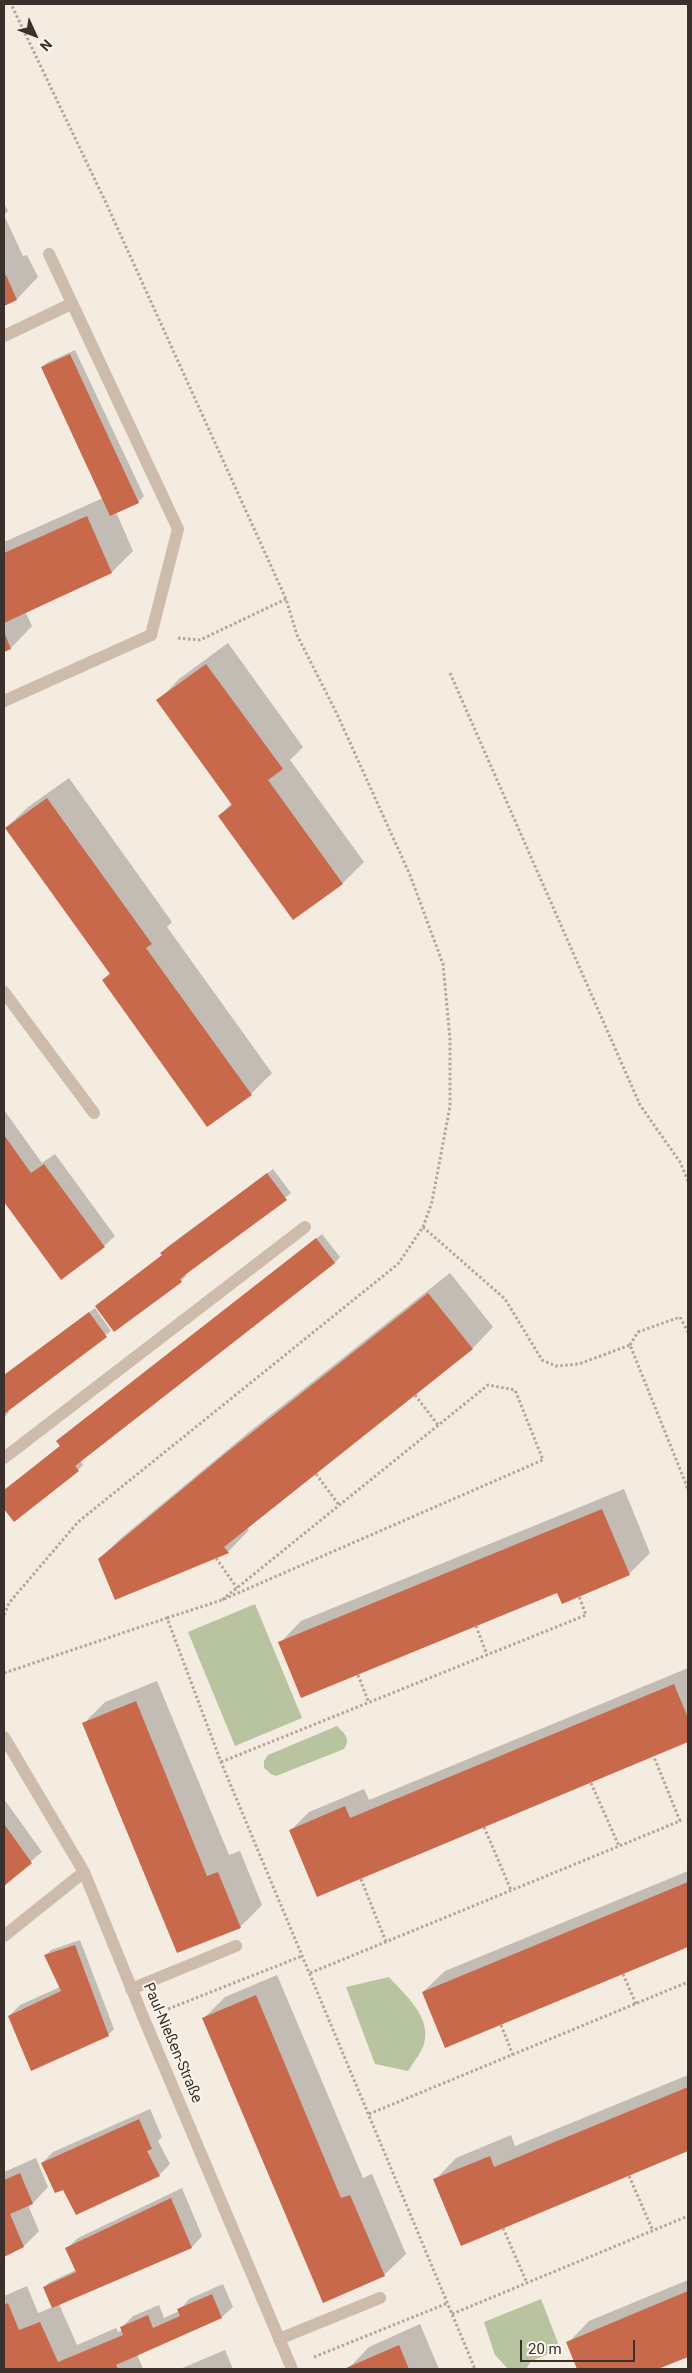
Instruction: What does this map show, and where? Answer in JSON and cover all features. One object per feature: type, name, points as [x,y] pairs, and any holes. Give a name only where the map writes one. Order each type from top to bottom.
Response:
[{"type":"street","points":[[4,701],[150,636],[178,529],[49,254]]},
{"type":"street","points":[[4,336],[71,304]]},
{"type":"street","points":[[4,992],[94,1113]]},
{"type":"street","points":[[4,1458],[305,1227]]},
{"type":"street","name":"Paul-Nießen-Straße","points":[[4,1738],[84,1872],[131,1989],[291,2368]]},
{"type":"street","points":[[4,1936],[84,1872]]},
{"type":"street","points":[[131,1989],[236,1946]]},
{"type":"street","points":[[279,2338],[380,2298]]},
{"type":"path","points":[[4,1615],[9,1603],[78,1522],[398,1264],[422,1227],[432,1202],[439,1174],[450,1106],[450,1039],[443,964],[410,875],[337,714],[297,635],[286,599],[111,214],[11,4]]},
{"type":"path","points":[[150,636],[200,640],[286,599]]},
{"type":"path","points":[[450,673],[640,1105],[680,1162],[688,1181]]},
{"type":"path","points":[[422,1227],[505,1299],[542,1360],[556,1366],[579,1364],[630,1345],[638,1332],[680,1317],[688,1332]]},
{"type":"path","points":[[630,1345],[688,1489]]},
{"type":"path","points":[[4,1673],[222,1600],[543,1460],[515,1390],[488,1385],[222,1600]]},
{"type":"path","points":[[415,1395],[438,1425]]},
{"type":"path","points":[[316,1474],[339,1506]]},
{"type":"path","points":[[216,1558],[236,1588]]},
{"type":"path","points":[[221,1762],[586,1615],[579,1596]]},
{"type":"path","points":[[167,1618],[221,1762],[475,2369]]},
{"type":"path","points":[[476,1626],[487,1655]]},
{"type":"path","points":[[358,1675],[369,1703]]},
{"type":"path","points":[[310,1973],[680,1821],[654,1757]]},
{"type":"path","points":[[591,1782],[619,1846]]},
{"type":"path","points":[[484,1827],[511,1890]]},
{"type":"path","points":[[361,1879],[386,1942]]},
{"type":"path","points":[[144,2019],[302,1956]]},
{"type":"path","points":[[623,1974],[636,2004]]},
{"type":"path","points":[[369,2114],[688,1982]]},
{"type":"path","points":[[501,2025],[513,2055]]},
{"type":"path","points":[[629,2176],[653,2231]]},
{"type":"path","points":[[452,2314],[688,2216]]},
{"type":"path","points":[[503,2228],[527,2283]]},
{"type":"path","points":[[291,2368],[448,2303]]},
{"type":"green space","points":[[255,1604],[302,1718],[235,1746],[188,1632]]},
{"type":"green space","points":[[337,1726],[347,1739],[344,1749],[276,1776],[264,1768],[264,1761],[268,1755]]},
{"type":"green space","points":[[389,1977],[416,2007],[424,2025],[424,2044],[408,2071],[375,2064],[346,1987]]},
{"type":"green space","points":[[541,2299],[558,2343],[546,2355],[531,2361],[526,2369],[508,2369],[495,2355],[484,2322]]},
{"type":"building","points":[[6,275],[17,300],[4,306],[4,276]]},
{"type":"building","points":[[70,354],[139,503],[110,516],[41,367]]},
{"type":"building","points":[[87,516],[112,573],[4,623],[4,553]]},
{"type":"building","points":[[4,632],[11,649],[4,652]]},
{"type":"building","points":[[206,664],[283,769],[268,780],[343,884],[293,920],[218,816],[232,805],[156,700]]},
{"type":"building","points":[[47,798],[152,944],[146,948],[252,1095],[207,1127],[102,980],[110,974],[5,828]]},
{"type":"building","points":[[4,1135],[31,1173],[44,1164],[105,1247],[61,1280],[4,1202]]},
{"type":"building","points":[[267,1173],[287,1200],[193,1269],[180,1279],[182,1282],[114,1332],[95,1306],[162,1255],[160,1253]]},
{"type":"building","points":[[316,1238],[335,1263],[75,1466],[79,1471],[14,1522],[4,1509],[4,1490],[60,1446],[56,1441]]},
{"type":"building","points":[[428,1293],[473,1349],[224,1547],[229,1553],[115,1600],[98,1559],[226,1453]]},
{"type":"building","points":[[89,1312],[107,1337],[4,1414],[4,1375]]},
{"type":"building","points":[[602,1509],[630,1575],[562,1604],[557,1593],[301,1698],[278,1642]]},
{"type":"building","points":[[674,1684],[688,1718],[688,1742],[317,1897],[289,1830],[345,1806],[350,1818]]},
{"type":"building","points":[[136,1701],[207,1876],[218,1872],[241,1928],[177,1953],[82,1723]]},
{"type":"building","points":[[4,1824],[32,1863],[4,1886]]},
{"type":"building","points":[[688,1882],[688,1947],[445,2048],[422,1992]]},
{"type":"building","points":[[75,1945],[109,2036],[31,2071],[8,2016],[61,1991],[44,1955]]},
{"type":"building","points":[[256,1995],[341,2198],[350,2195],[385,2276],[323,2303],[202,2018]]},
{"type":"building","points":[[688,2087],[688,2151],[461,2246],[433,2179],[490,2156],[494,2167]]},
{"type":"building","points":[[139,2119],[152,2149],[147,2151],[160,2176],[76,2215],[63,2190],[55,2193],[41,2163]]},
{"type":"building","points":[[20,2173],[33,2204],[10,2214],[24,2247],[4,2257],[4,2180]]},
{"type":"building","points":[[171,2198],[192,2248],[52,2308],[43,2287],[76,2272],[65,2248]]},
{"type":"building","points":[[688,2291],[688,2357],[658,2369],[577,2369],[566,2342]]},
{"type":"building","points":[[212,2294],[222,2318],[116,2365],[118,2369],[4,2369],[4,2305],[8,2303],[19,2330],[40,2322],[58,2362],[123,2335],[120,2327],[148,2315],[153,2328],[180,2316],[177,2309]]},
{"type":"building","points":[[399,2345],[409,2369],[346,2369],[346,2368]]}]
